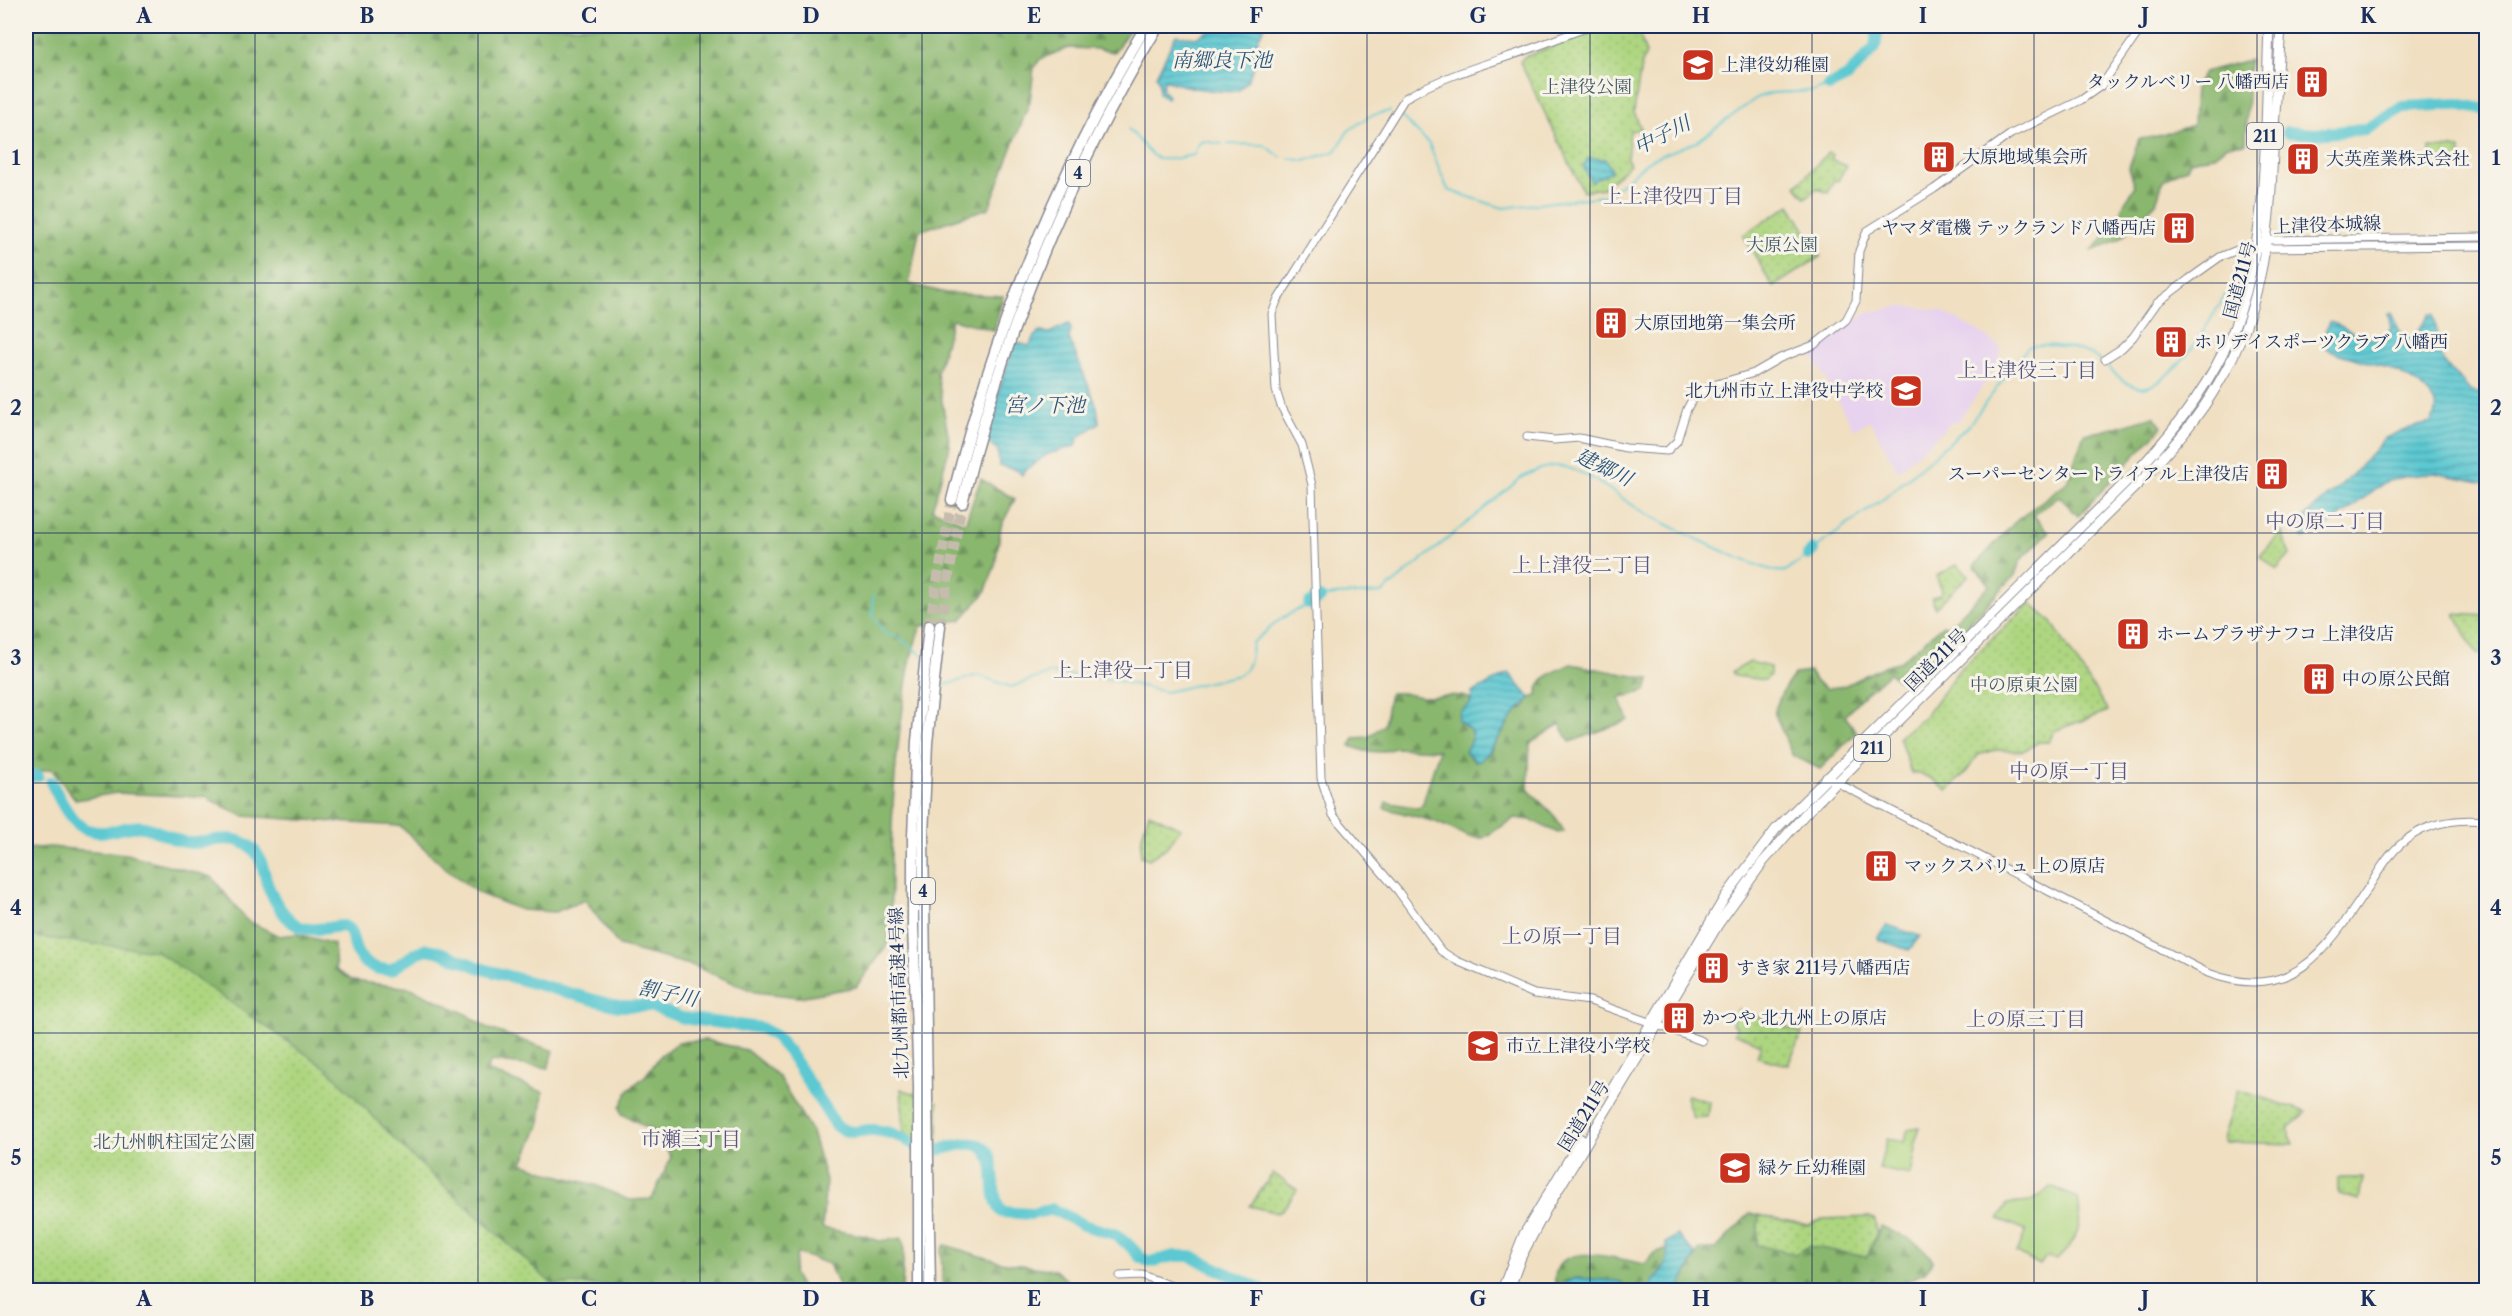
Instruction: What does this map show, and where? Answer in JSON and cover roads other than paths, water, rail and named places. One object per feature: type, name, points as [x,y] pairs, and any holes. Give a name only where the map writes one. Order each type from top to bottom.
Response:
[{"type":"highway","name":"4","points":[[957,502],[1038,237],[1110,87],[1146,26]]},
{"type":"highway","name":"4","points":[[1009,327],[1071,186],[1114,102],[1158,26]]},
{"type":"highway","name":"国道211号","points":[[1509,1290],[1521,1257],[1541,1219],[1655,1023],[1688,956],[1739,875],[1776,829],[1826,777],[2020,588],[2170,435],[2202,388],[2232,332],[2248,287],[2256,246],[2264,144],[2269,26]]},
{"type":"highway","name":"国道211号","points":[[1502,1290],[1524,1234],[1634,1054],[1719,923],[1763,862],[1796,824],[1992,627],[2028,595],[2179,440],[2219,383],[2239,344],[2259,286],[2267,245],[2281,26]]},
{"type":"highway","name":"北九州都市高速4号線","points":[[922,1263],[924,791],[926,696],[934,626]]},
{"type":"highway","name":"北九州都市高速4号線","points":[[922,1263],[920,1230],[924,1084]]},
{"type":"highway","points":[[922,1263],[925,1290]]},
{"type":"street","points":[[1592,26],[1513,55],[1472,67],[1428,85],[1406,98],[1277,301],[1272,314],[1276,390],[1309,464],[1312,485],[1321,778],[1324,793],[1334,815],[1344,830],[1398,891],[1441,951],[1456,961],[1534,994],[1590,1001],[1702,1041]]},
{"type":"street","points":[[1527,437],[1554,440],[1579,438],[1626,448],[1667,451],[1677,441],[1693,398],[1710,386],[1754,373],[1780,358],[1814,345],[1846,320],[1856,301],[1859,251],[1867,231],[1934,189],[2011,134],[2081,100],[2101,86],[2136,36],[2140,26]]},
{"type":"street","name":"上津役本城線","points":[[2105,359],[2122,348],[2133,337],[2157,303],[2220,257],[2237,250],[2267,245],[2487,237]]},
{"type":"street","name":"上津役本城線","points":[[2267,245],[2487,246]]},
{"type":"street","points":[[1826,777],[2208,973],[2241,982],[2275,980],[2307,965],[2324,949],[2344,924],[2401,844],[2418,832],[2452,821],[2487,821]]},
{"type":"street","points":[[1120,1276],[1142,1275],[1182,1290]]},
{"type":"water","name":"南郷良下池","points":[[1217,26],[1265,26],[1258,38],[1258,58],[1247,81],[1238,91],[1219,91],[1164,80],[1162,90],[1168,96],[1167,99],[1159,94],[1159,82],[1156,76],[1176,35],[1196,38]]},
{"type":"water","points":[[1589,158],[1605,159],[1612,171],[1591,182],[1583,166]]},
{"type":"water","points":[[2388,313],[2391,313],[2399,330],[2406,337],[2414,337],[2430,314],[2434,314],[2440,354],[2449,369],[2469,390],[2486,394],[2486,483],[2435,473],[2407,476],[2385,482],[2326,527],[2303,539],[2299,524],[2301,520],[2353,474],[2385,438],[2406,429],[2431,423],[2433,418],[2434,402],[2417,383],[2396,372],[2329,350],[2324,345],[2324,336],[2329,322],[2365,338],[2385,337],[2391,327]]},
{"type":"water","name":"宮ノ下池","points":[[1069,324],[1071,329],[1069,338],[1097,407],[1099,423],[1078,438],[1076,446],[1048,454],[1024,471],[1022,475],[1017,470],[999,466],[998,450],[984,440],[1014,342],[1029,346],[1038,332],[1049,333]]},
{"type":"water","points":[[1509,673],[1530,698],[1516,713],[1485,756],[1480,761],[1476,761],[1465,752],[1472,738],[1471,731],[1458,720],[1460,712],[1470,704],[1472,693]]},
{"type":"water","points":[[1887,925],[1920,936],[1909,950],[1879,940],[1878,937]]},
{"type":"water","points":[[1677,1235],[1696,1255],[1678,1290],[1650,1290],[1651,1285],[1665,1267],[1668,1253],[1666,1243]]},
{"type":"water","points":[[1577,1278],[1621,1282],[1624,1290],[1561,1290],[1566,1282]]},
{"type":"waterway","name":"中子川","points":[[1829,86],[1847,77],[1875,48],[1878,26]]},
{"type":"waterway","name":"中子川","points":[[1400,115],[1429,144],[1448,190],[1503,208],[1603,196],[1611,193],[1651,159],[1696,142],[1758,97],[1772,93],[1814,91],[1829,86]]},
{"type":"waterway","name":"建郷川","points":[[2287,132],[2316,134],[2366,129],[2403,107],[2457,104],[2486,110]]},
{"type":"waterway","name":"中子川","points":[[1289,158],[1304,161],[1336,151],[1348,131],[1370,116],[1390,111]]},
{"type":"waterway","name":"中子川","points":[[1128,129],[1151,154],[1161,159],[1194,155],[1197,146],[1202,141],[1222,144]]},
{"type":"waterway","name":"中子川","points":[[1227,144],[1264,145],[1281,157]]},
{"type":"waterway","name":"建郷川","points":[[1813,550],[1886,497],[1968,426],[2028,347],[2053,346],[2081,351],[2095,357],[2129,384],[2146,387],[2157,383],[2178,366],[2226,294]]},
{"type":"waterway","name":"建郷川","points":[[1320,598],[1382,593],[1521,478],[1552,466],[1566,467],[1587,476],[1666,524],[1736,557],[1775,571],[1785,571],[1808,555]]},
{"type":"waterway","name":"建郷川","points":[[1808,555],[1813,550]]},
{"type":"waterway","name":"建郷川","points":[[873,596],[873,616],[886,635],[897,636],[922,655]]},
{"type":"waterway","name":"建郷川","points":[[1309,604],[1320,598]]},
{"type":"waterway","name":"建郷川","points":[[938,676],[945,685],[978,675],[1011,687],[1051,673],[1115,680],[1166,692],[1239,675],[1248,665],[1252,643],[1282,618],[1309,604]]},
{"type":"waterway","name":"割子川","points":[[26,776],[38,776]]},
{"type":"waterway","name":"割子川","points":[[51,782],[73,820],[89,831],[100,832],[140,827],[186,842],[198,843],[230,839],[248,845],[260,859],[272,896],[291,921],[297,926],[308,929],[344,926],[350,930],[357,953],[365,963],[378,969],[391,970],[427,949],[483,969],[618,1006],[651,1006],[682,1018],[761,1028],[775,1036],[789,1052],[836,1126],[843,1130],[850,1132],[874,1130],[889,1133],[931,1150],[976,1144],[986,1150],[990,1157],[995,1198],[1002,1212],[1032,1214],[1053,1209],[1083,1225],[1114,1234],[1140,1257],[1150,1262],[1174,1256],[1191,1256],[1261,1290]]},
{"type":"tunnel","points":[[929,626],[952,500]]},
{"type":"tunnel","points":[[940,626],[962,503]]},
{"type":"place","name":"上津役幼稚園","points":[[1698,65]]},
{"type":"place","name":"タックルベリー 八幡西店","points":[[2312,82]]},
{"type":"place","name":"大原地域集会所","points":[[1939,157]]},
{"type":"place","name":"大英産業株式会社","points":[[2303,159]]},
{"type":"place","name":"ヤマダ電機 テックランド八幡西店","points":[[2179,228]]},
{"type":"place","name":"大原団地第一集会所","points":[[1611,323]]},
{"type":"place","name":"ホリデイスポーツクラブ 八幡西","points":[[2171,342]]},
{"type":"place","name":"北九州市立上津役中学校","points":[[1906,391]]},
{"type":"place","name":"スーパーセンタートライアル上津役店","points":[[2272,474]]},
{"type":"place","name":"ホームプラザナフコ 上津役店","points":[[2133,634]]},
{"type":"place","name":"中の原公民館","points":[[2319,679]]},
{"type":"place","name":"マックスバリュ 上の原店","points":[[1881,866]]},
{"type":"place","name":"すき家 211号八幡西店","points":[[1713,968]]},
{"type":"place","name":"かつや 北九州上の原店","points":[[1679,1018]]},
{"type":"place","name":"市立上津役小学校","points":[[1483,1046]]},
{"type":"place","name":"緑ケ丘幼稚園","points":[[1735,1168]]},
{"type":"district","name":"上上津役四丁目","points":[[1673,196]]},
{"type":"district","name":"上上津役三丁目","points":[[2027,370]]},
{"type":"district","name":"中の原二丁目","points":[[2325,521]]},
{"type":"district","name":"上上津役二丁目","points":[[1582,565]]},
{"type":"district","name":"上上津役一丁目","points":[[1123,670]]},
{"type":"district","name":"中の原一丁目","points":[[2069,771]]},
{"type":"district","name":"上の原一丁目","points":[[1562,936]]},
{"type":"district","name":"上の原三丁目","points":[[2026,1019]]},
{"type":"district","name":"市瀬三丁目","points":[[691,1139]]},
{"type":"park label","name":"上津役公園","points":[[1587,87]]},
{"type":"park label","name":"大原公園","points":[[1782,245]]},
{"type":"park label","name":"中の原東公園","points":[[2024,685]]},
{"type":"park label","name":"北九州帆柱国定公園","points":[[174,1142]]}]
